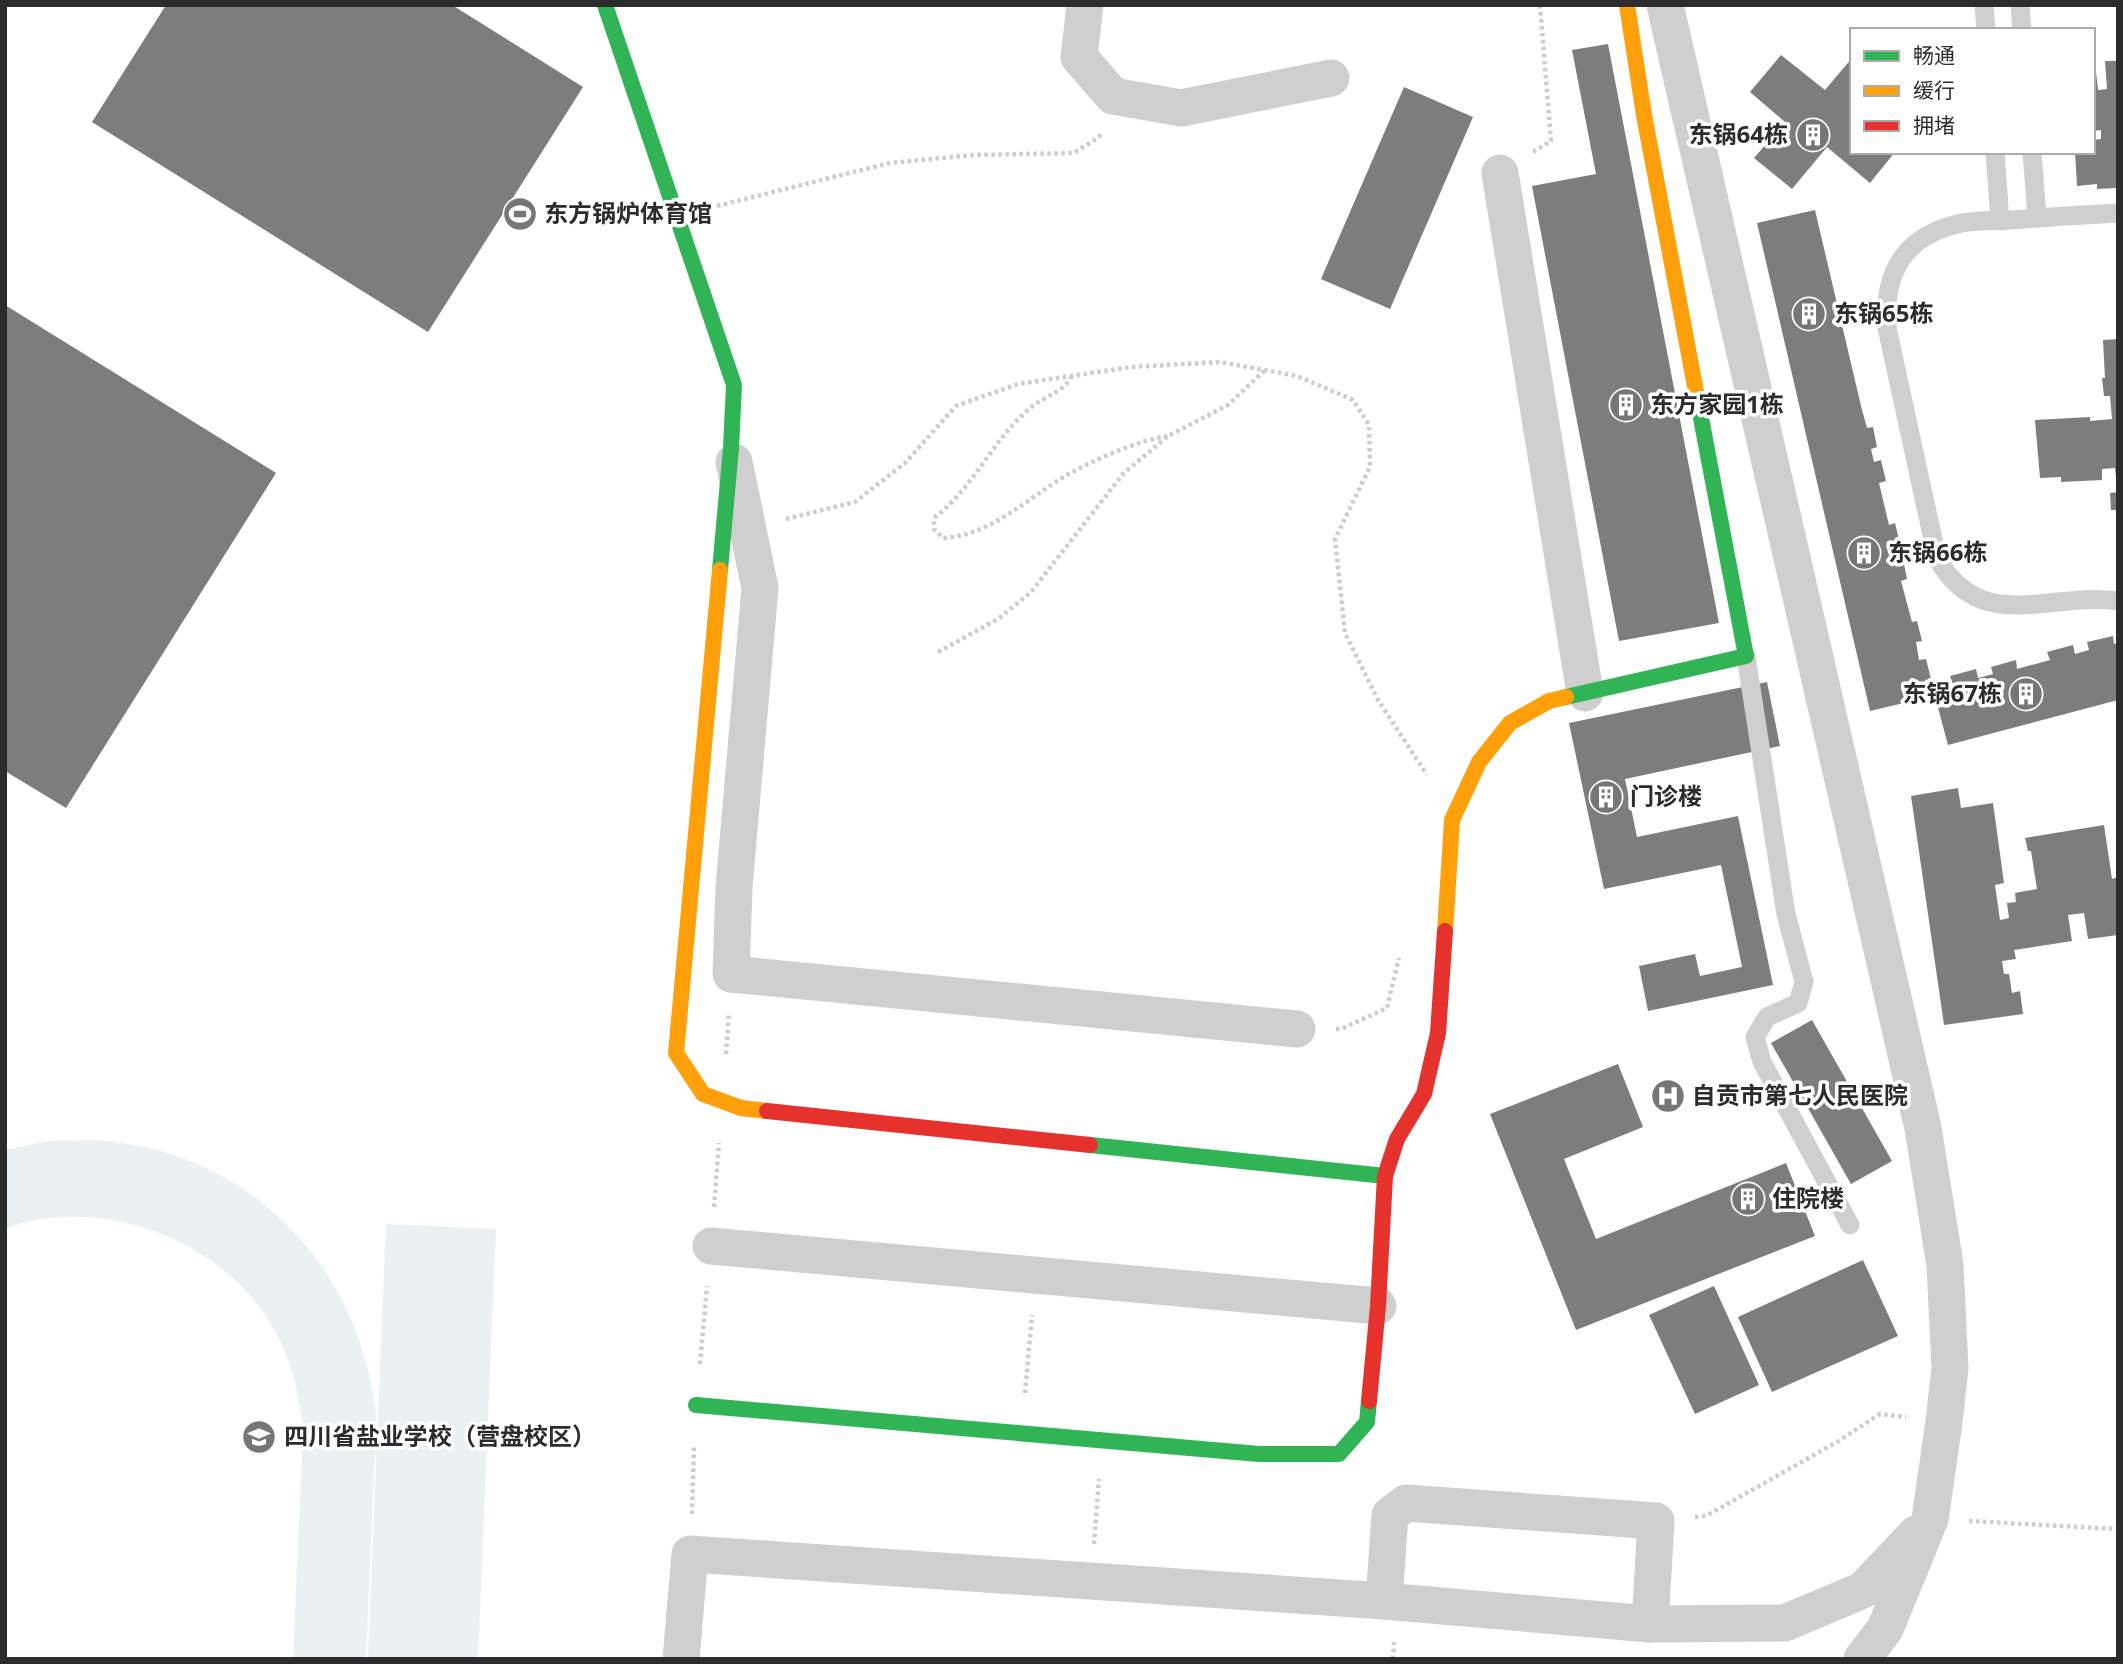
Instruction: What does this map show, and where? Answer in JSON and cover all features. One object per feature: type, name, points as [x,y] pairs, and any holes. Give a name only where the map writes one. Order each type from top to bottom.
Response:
[{"type":"street","points":[[605,5],[734,385],[731,448],[676,1054],[703,1094],[741,1108],[1385,1176]]},
{"type":"street","points":[[1085,5],[1079,57],[1113,96],[1181,108],[1331,78]]},
{"type":"street","points":[[696,1405],[1259,1454],[1339,1454],[1367,1422],[1378,1306],[1385,1176],[1397,1139],[1424,1094],[1438,1033],[1452,820],[1479,762],[1510,723],[1549,701],[1746,656],[1644,115],[1627,5]]},
{"type":"street","points":[[1665,5],[1923,1128],[1945,1265],[1950,1368],[1930,1519],[1885,1629],[1862,1659]]},
{"type":"street","points":[[1500,173],[1585,693]]},
{"type":"street","points":[[731,448],[760,588],[734,887],[731,974],[1297,1029]]},
{"type":"street","points":[[711,1246],[1378,1306]]},
{"type":"street","points":[[1384,1601],[1390,1515],[1406,1503],[1656,1521],[1650,1624]]},
{"type":"street","points":[[681,1659],[690,1554],[1384,1601],[1650,1624],[1785,1623],[1863,1590],[1930,1519]]},
{"type":"lane","points":[[1984,5],[1986,28]]},
{"type":"lane","points":[[2020,5],[2022,28]]},
{"type":"lane","points":[[1995,154],[2000,221]]},
{"type":"lane","points":[[2032,154],[2037,218]]},
{"type":"lane","points":[[2118,213],[1962,223],[1939,229],[1910,247],[1892,276],[1887,291],[1887,328],[1937,558],[1952,581],[1962,591],[1995,603],[2025,605],[2118,601]]},
{"type":"lane","points":[[1746,656],[1786,914],[1804,982],[1798,1003],[1767,1017],[1755,1037],[1762,1062],[1850,1225]]},
{"type":"path","points":[[1500,173],[1551,141],[1540,5]]},
{"type":"path","points":[[676,216],[890,163],[973,155],[1074,153],[1099,137],[1113,96]]},
{"type":"path","points":[[748,528],[855,502],[905,463],[956,406],[1018,384],[1131,367],[1220,362],[1297,376],[1353,400],[1369,425],[1370,467],[1335,539],[1345,633],[1378,699],[1439,792],[1466,790]]},
{"type":"path","points":[[938,652],[998,619],[1031,592],[1123,474],[1168,436],[1228,405],[1265,370]]},
{"type":"path","points":[[1072,376],[1066,385],[1035,405],[1015,424],[952,505],[934,519],[934,529],[943,538],[963,537],[984,527],[1068,474],[1148,439],[1168,436]]},
{"type":"path","points":[[1297,1029],[1341,1029],[1387,1008],[1402,947]]},
{"type":"path","points":[[690,1554],[696,1405],[723,1101],[731,974]]},
{"type":"path","points":[[1021,1433],[1036,1276]]},
{"type":"path","points":[[1656,1521],[1706,1516],[1837,1442],[1880,1413],[1944,1422]]},
{"type":"path","points":[[1091,1581],[1102,1440]]},
{"type":"path","points":[[1930,1519],[2118,1529]]},
{"type":"shaded area","points":[[93,1140],[132,1144],[171,1154],[212,1171],[249,1193],[282,1220],[310,1251],[334,1286],[353,1325],[367,1366],[375,1409],[376,1441],[366,1659],[293,1659],[303,1428],[288,1359],[271,1325],[255,1302],[216,1264],[169,1237],[143,1228],[116,1221],[74,1217],[46,1218],[5,1229],[5,1150],[47,1141]]},
{"type":"shaded area","points":[[386,1224],[496,1229],[478,1659],[368,1659]]},
{"type":"building","points":[[166,5],[452,5],[583,87],[428,332],[92,122]]},
{"type":"building","name":"东方家园1栋","points":[[1608,44],[1719,623],[1619,641],[1532,186],[1596,174],[1572,50]]},
{"type":"building","name":"东锅64栋","points":[[1781,55],[1825,90],[1850,60],[1850,154],[1893,154],[1870,183],[1827,147],[1792,189],[1754,158],[1785,122],[1750,92]]},
{"type":"building","points":[[2105,61],[2118,61],[2118,188],[2097,189],[2097,184],[2077,186],[2075,154],[2095,154],[2095,140],[2101,139],[2101,130],[2095,131],[2095,72],[2098,90],[2107,89]]},
{"type":"building","points":[[1404,87],[1473,117],[1390,309],[1321,279]]},
{"type":"building","name":"东锅66栋","points":[[1815,210],[1861,406],[1867,428],[1873,427],[1877,447],[1871,449],[1874,462],[1881,460],[1886,481],[1879,483],[1889,525],[1895,523],[1900,544],[1892,546],[1896,560],[1903,559],[1907,579],[1901,581],[1912,622],[1917,621],[1922,641],[1916,642],[1919,660],[1926,659],[1931,679],[1925,680],[1929,697],[1870,711],[1757,223]]},
{"type":"building","points":[[5,305],[276,473],[66,808],[5,771]]},
{"type":"building","points":[[2118,339],[2118,478],[2115,468],[2102,469],[2102,480],[2061,482],[2061,477],[2040,478],[2035,420],[2090,417],[2090,421],[2112,419],[2110,396],[2104,396],[2103,340]]},
{"type":"building","points":[[2118,492],[2118,510],[2111,510],[2110,493]]},
{"type":"building","name":"东锅67栋","points":[[2113,636],[2114,644],[2118,643],[2118,700],[1948,745],[1933,689],[1953,684],[1950,676],[1976,669],[1978,678],[1993,674],[1991,667],[2016,660],[2017,669],[2050,660],[2047,652],[2073,645],[2075,654],[2089,650],[2087,642]]},
{"type":"building","name":"门诊楼","points":[[1767,682],[1780,746],[1625,779],[1637,837],[1738,816],[1773,985],[1648,1011],[1639,966],[1695,954],[1700,976],[1742,967],[1721,865],[1604,889],[1569,723]]},
{"type":"building","points":[[1958,788],[1961,808],[1993,803],[2004,883],[1995,885],[2000,920],[2009,918],[2007,903],[2016,902],[2015,893],[2037,889],[2031,851],[2028,851],[2025,838],[2104,825],[2112,879],[2118,877],[2118,935],[2088,939],[2084,913],[2068,915],[2072,941],[2014,950],[2016,959],[2002,961],[2004,974],[2009,974],[2012,993],[2020,991],[2023,1014],[1944,1025],[1911,796]]},
{"type":"building","points":[[1812,1020],[1892,1161],[1851,1184],[1771,1043]]},
{"type":"building","name":"住院楼","points":[[1618,1064],[1643,1127],[1564,1159],[1596,1239],[1786,1163],[1815,1236],[1576,1330],[1490,1114]]},
{"type":"building","points":[[1863,1260],[1898,1336],[1772,1392],[1738,1317]]},
{"type":"building","points":[[1714,1286],[1759,1385],[1695,1414],[1649,1315]]},
{"type":"traffic: fast","points":[[605,5],[734,385],[720,570]]},
{"type":"traffic: fast","points":[[1566,697],[1746,656],[1697,397]]},
{"type":"traffic: fast","points":[[1090,1145],[1385,1176]]},
{"type":"traffic: fast","points":[[696,1405],[1259,1454],[1339,1454],[1367,1422],[1369,1401]]},
{"type":"traffic: slow","points":[[1627,5],[1644,115],[1697,397]]},
{"type":"traffic: slow","points":[[720,570],[676,1053],[703,1094],[741,1108],[767,1111]]},
{"type":"traffic: slow","points":[[1445,931],[1452,820],[1479,762],[1510,723],[1549,701],[1566,697]]},
{"type":"traffic: jam","points":[[1369,1401],[1378,1306],[1385,1176],[1397,1139],[1424,1094],[1438,1033],[1445,931]]},
{"type":"traffic: jam","points":[[767,1111],[1090,1145]]},
{"type":"place","name":"东锅64栋","points":[[1813,135]]},
{"type":"place","name":"东方锅炉体育馆","points":[[520,214]]},
{"type":"place","name":"东锅65栋","points":[[1809,314]]},
{"type":"place","name":"东方家园1栋","points":[[1626,405]]},
{"type":"place","name":"东锅66栋","points":[[1864,553]]},
{"type":"place","name":"东锅67栋","points":[[2026,694]]},
{"type":"place","name":"门诊楼","points":[[1606,797]]},
{"type":"place","name":"自贡市第七人民医院","points":[[1668,1096]]},
{"type":"place","name":"住院楼","points":[[1748,1199]]},
{"type":"place","name":"四川省盐业学校（营盘校区）","points":[[259,1437]]}]
